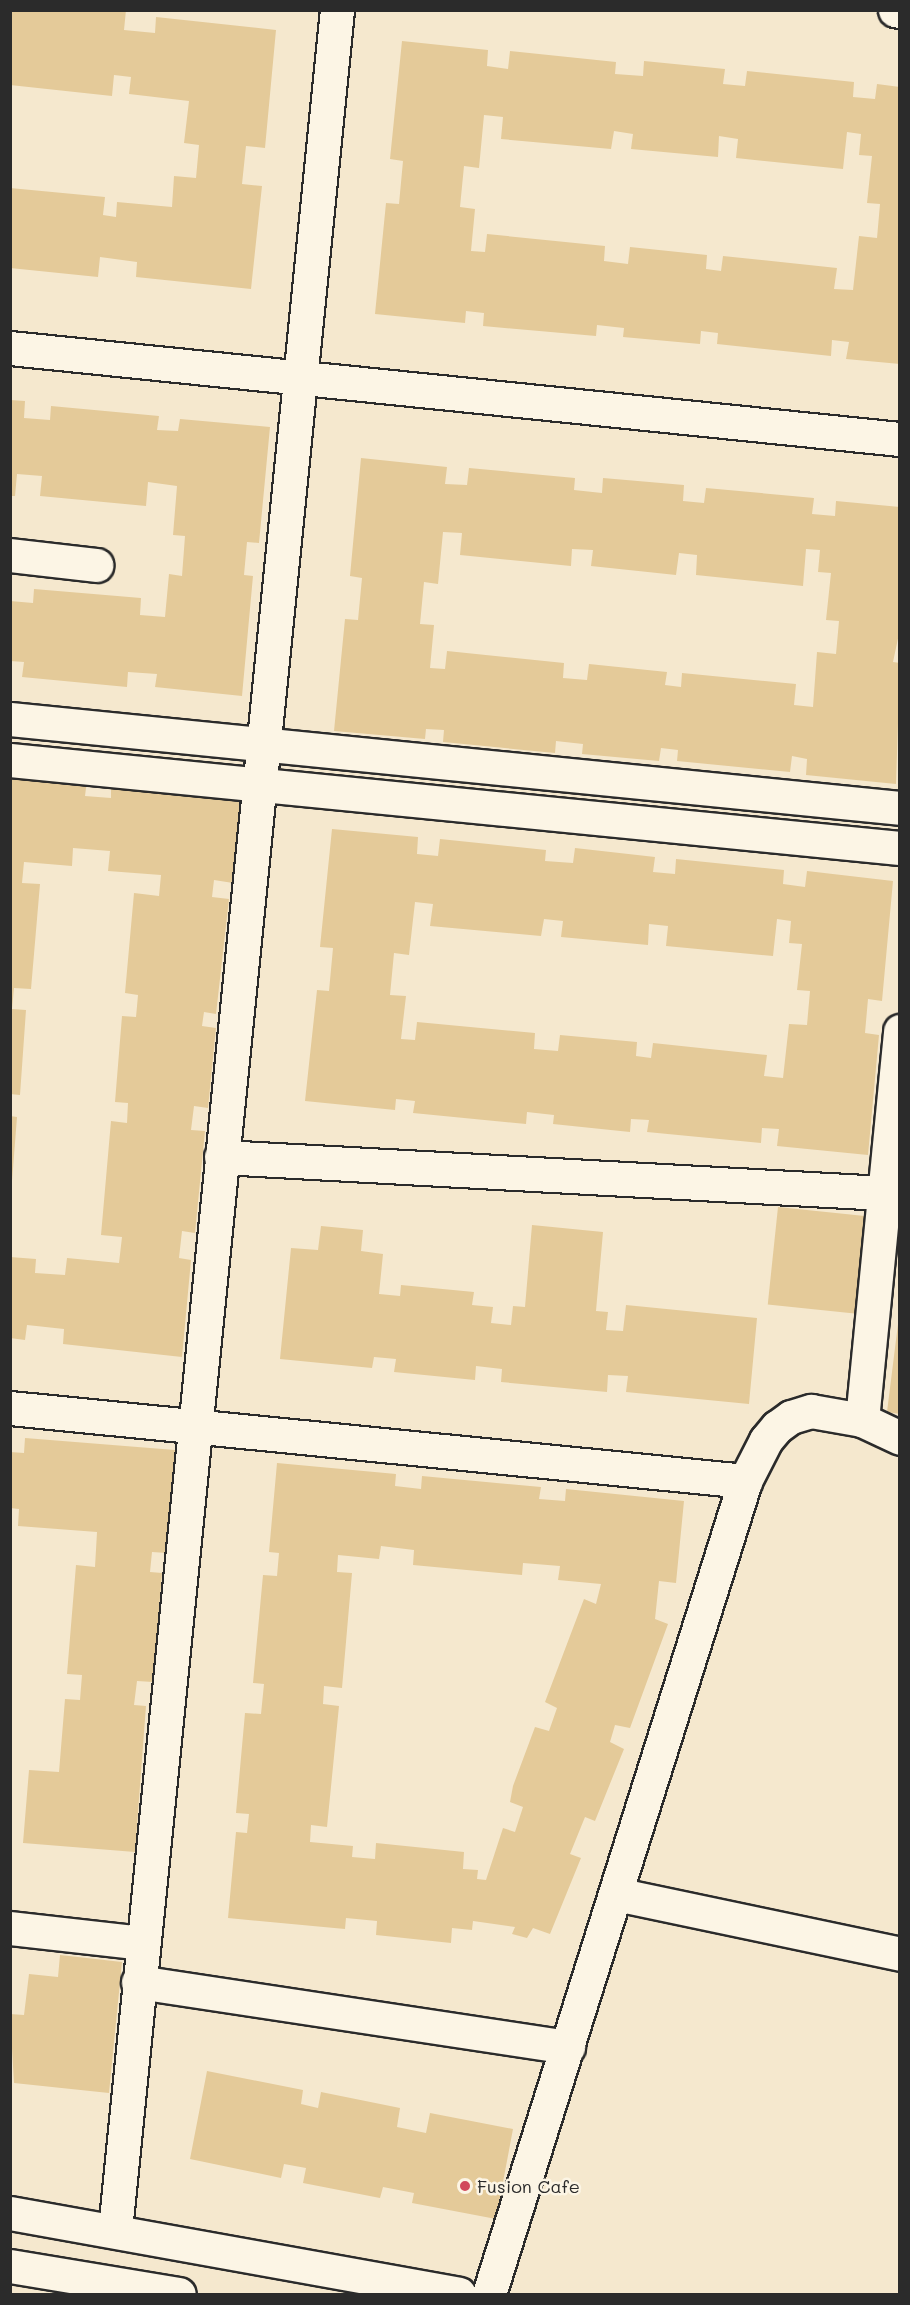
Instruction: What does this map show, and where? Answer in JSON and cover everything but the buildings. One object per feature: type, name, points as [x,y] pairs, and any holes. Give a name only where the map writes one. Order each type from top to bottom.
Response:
[{"type":"street","points":[[115,2230],[337,10]]},
{"type":"street","points":[[10,348],[900,439]]},
{"type":"street","points":[[10,555],[96,565]]},
{"type":"street","points":[[10,719],[900,808]]},
{"type":"street","points":[[10,760],[900,848]]},
{"type":"street","points":[[862,1420],[900,1031]]},
{"type":"street","points":[[221,1157],[884,1193]]},
{"type":"street","points":[[10,1408],[746,1481]]},
{"type":"street","points":[[489,2295],[746,1481],[765,1440],[791,1417],[811,1411],[862,1420],[900,1438]]},
{"type":"street","points":[[616,1894],[900,1954]]},
{"type":"street","points":[[10,1928],[143,1943]]},
{"type":"street","points":[[138,1983],[568,2047]]},
{"type":"street","points":[[10,2213],[115,2230],[459,2295]]},
{"type":"street","points":[[10,2266],[179,2295]]},
{"type":"place","name":"Fusion Cafe","points":[[465,2186]]}]
